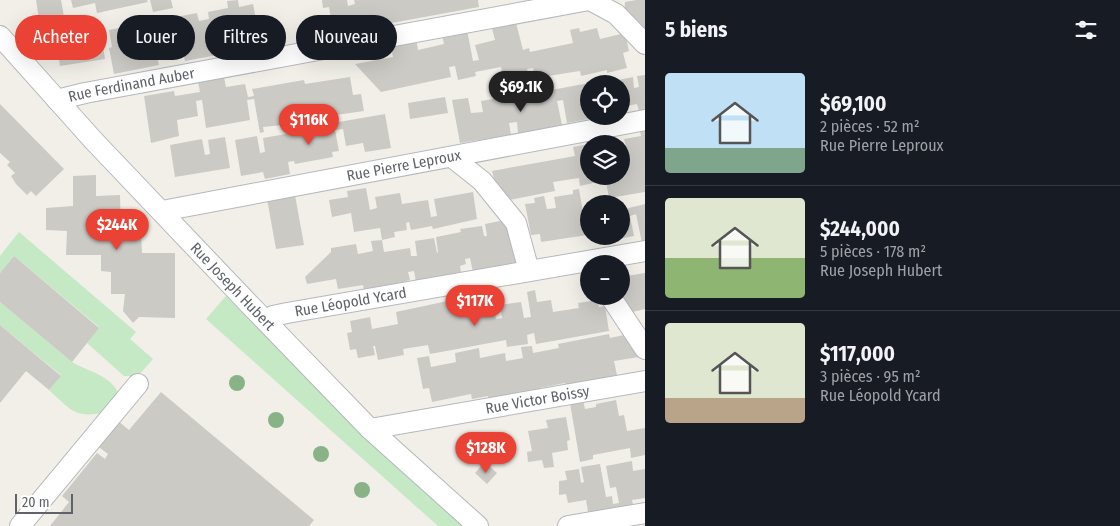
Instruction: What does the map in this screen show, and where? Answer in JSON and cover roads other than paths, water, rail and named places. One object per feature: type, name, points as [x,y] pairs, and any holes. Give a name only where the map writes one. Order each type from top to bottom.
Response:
[{"type":"street","points":[[590,0],[616,14],[645,44]]},
{"type":"street","name":"Rue Ferdinand Auber","points":[[57,100],[84,93],[590,0]]},
{"type":"street","name":"Rue Joseph Hubert","points":[[0,36],[162,212],[370,428],[478,526]]},
{"type":"street","name":"Rue Pierre Leproux","points":[[162,212],[645,120]]},
{"type":"street","points":[[453,158],[482,182],[516,223],[529,271]]},
{"type":"street","name":"Rue Léopold Ycard","points":[[271,326],[273,316],[287,313],[645,251]]},
{"type":"street","points":[[565,265],[580,272]]},
{"type":"street","points":[[616,305],[645,349]]},
{"type":"street","name":"Rue Victor Boissy","points":[[370,428],[645,381]]},
{"type":"street","points":[[20,526],[138,384]]},
{"type":"street","points":[[568,526],[645,513]]}]
